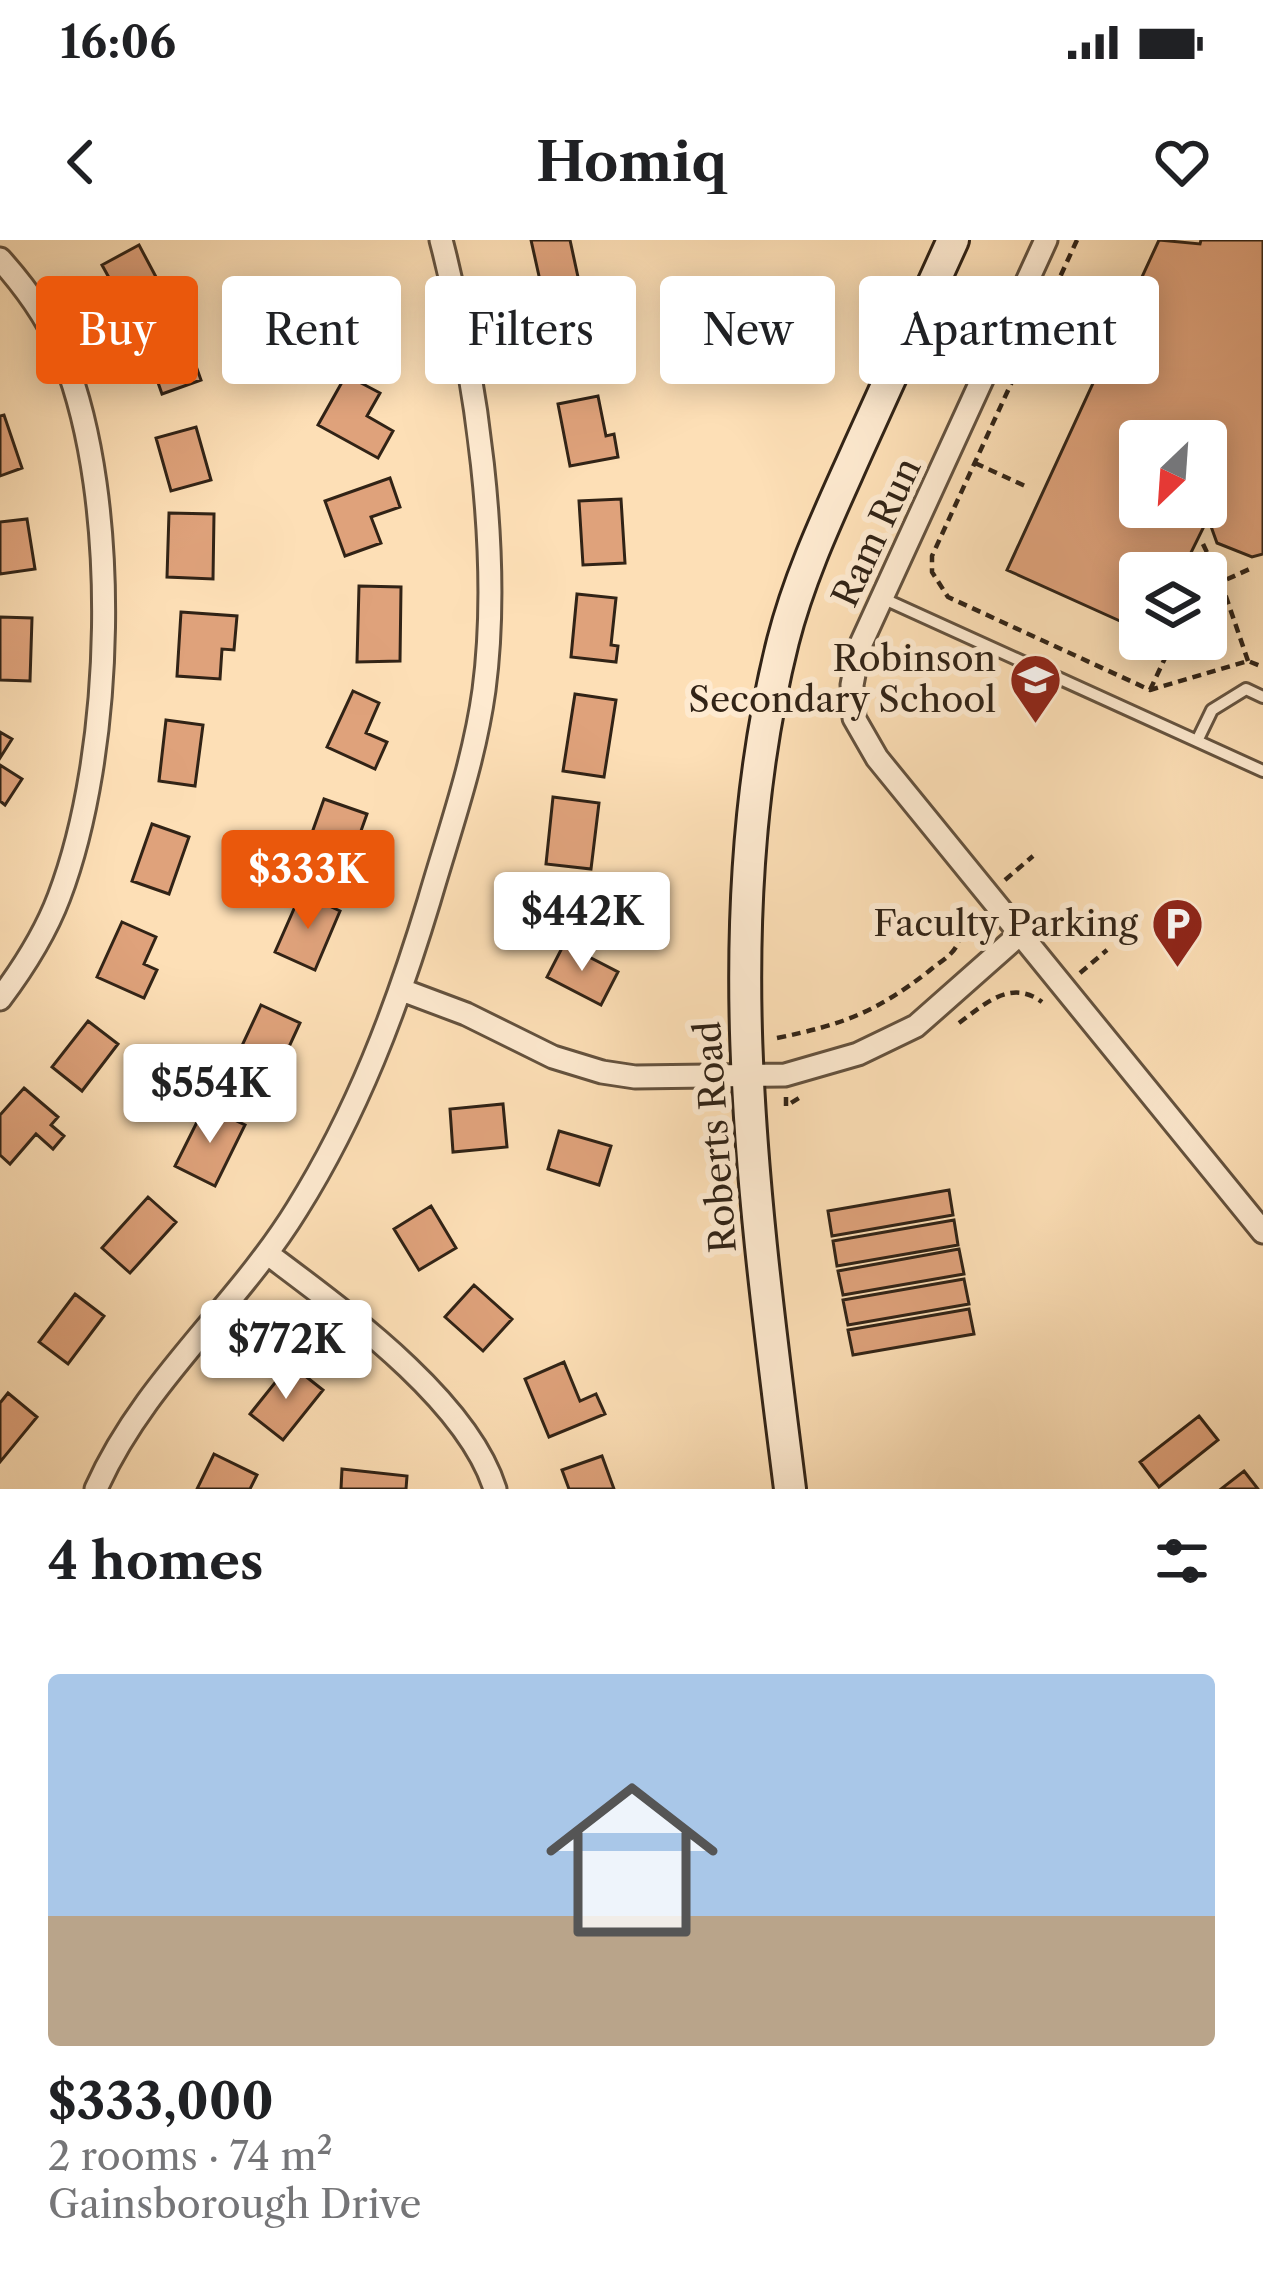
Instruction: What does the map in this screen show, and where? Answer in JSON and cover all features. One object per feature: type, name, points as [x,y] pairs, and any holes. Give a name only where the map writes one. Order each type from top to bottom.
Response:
[{"type":"main road","name":"Roberts Road","points":[[790,1489],[758,1229],[744,973],[760,754],[784,638],[823,528],[953,240]]},
{"type":"street","points":[[96,1489],[145,1402],[268,1254],[345,1126],[402,990],[472,757],[489,617],[485,512],[471,389],[441,240]]},
{"type":"street","name":"Ram Run","points":[[1046,240],[855,660],[854,718],[898,787],[1263,1232]]},
{"type":"street","points":[[0,259],[27,291],[64,357],[91,467],[104,579],[100,688],[78,835],[49,920],[0,999]]},
{"type":"street","points":[[402,990],[466,1014],[553,1057],[602,1072],[635,1077],[785,1075],[858,1054],[916,1026],[1020,934]]},
{"type":"street","points":[[268,1254],[452,1412],[480,1453],[495,1489]]},
{"type":"lane","points":[[881,598],[1263,772]]},
{"type":"lane","points":[[1197,741],[1212,710],[1246,689],[1263,697]]},
{"type":"path","points":[[1077,240],[932,556],[938,587],[948,597],[1150,690],[1248,661],[1263,668]]},
{"type":"path","points":[[975,463],[1025,486]]},
{"type":"path","points":[[1203,544],[1207,552]]},
{"type":"path","points":[[1227,580],[1254,567]]},
{"type":"path","points":[[1227,600],[1248,661]]},
{"type":"path","points":[[1150,690],[1164,660]]},
{"type":"path","points":[[748,1040],[830,1028],[882,1004],[950,955],[958,944],[966,911],[1033,856]]},
{"type":"building","points":[[531,240],[570,240],[578,276],[539,276]]},
{"type":"building","points":[[1159,240],[1200,244],[1201,240],[1263,240],[1263,554],[1252,557],[1217,543],[1212,528],[1227,528],[1227,420],[1119,420],[1119,528],[1203,528],[1191,552],[1119,552],[1119,621],[1007,570],[1093,384],[1159,384],[1159,276],[1142,276]]},
{"type":"building","points":[[139,245],[155,276],[108,276],[102,265]]},
{"type":"building","points":[[159,384],[190,384],[162,394]]},
{"type":"building","points":[[341,384],[363,384],[380,393],[367,416],[393,431],[378,458],[318,425]]},
{"type":"building","points":[[598,396],[606,436],[614,434],[618,457],[570,466],[558,404]]},
{"type":"building","points":[[4,415],[22,468],[0,476],[0,416]]},
{"type":"building","points":[[196,427],[211,480],[171,491],[156,438]]},
{"type":"building","points":[[390,478],[400,507],[371,517],[381,543],[345,556],[325,501]]},
{"type":"building","points":[[621,499],[625,563],[583,565],[579,501]]},
{"type":"building","points":[[169,513],[214,514],[213,579],[167,577]]},
{"type":"building","points":[[27,519],[35,569],[0,574],[0,522]]},
{"type":"building","points":[[359,586],[401,587],[400,661],[357,662]]},
{"type":"building","points":[[577,594],[616,598],[611,645],[618,646],[616,662],[571,657]]},
{"type":"building","points":[[181,612],[237,616],[234,650],[222,649],[220,679],[177,676]]},
{"type":"building","points":[[0,617],[32,618],[30,681],[0,680]]},
{"type":"building","points":[[353,691],[379,703],[366,733],[387,742],[375,769],[327,747]]},
{"type":"building","points":[[575,694],[616,700],[604,777],[563,771]]},
{"type":"building","points":[[166,720],[203,725],[195,786],[159,781]]},
{"type":"building","points":[[0,732],[12,739],[0,758]]},
{"type":"building","points":[[0,765],[22,779],[5,805],[0,801]]},
{"type":"building","points":[[553,797],[599,803],[591,869],[546,864]]},
{"type":"building","points":[[324,799],[367,814],[351,859],[308,844]]},
{"type":"building","points":[[152,824],[189,837],[169,894],[132,881]]},
{"type":"building","points":[[301,893],[340,911],[315,970],[275,952]]},
{"type":"building","points":[[122,922],[156,937],[144,964],[157,970],[144,998],[97,977]]},
{"type":"building","points":[[564,944],[618,972],[601,1005],[547,977]]},
{"type":"building","points":[[261,1005],[300,1023],[271,1086],[232,1067]]},
{"type":"building","points":[[88,1021],[118,1044],[82,1091],[52,1067]]},
{"type":"building","points":[[24,1088],[58,1117],[51,1125],[64,1136],[53,1149],[36,1134],[10,1164],[0,1155],[0,1115]]},
{"type":"building","points":[[503,1104],[507,1147],[453,1152],[450,1109]]},
{"type":"building","points":[[205,1106],[245,1125],[215,1186],[175,1166]]},
{"type":"building","points":[[559,1131],[611,1146],[599,1185],[548,1169]]},
{"type":"building","points":[[949,1190],[953,1215],[832,1236],[828,1211]]},
{"type":"building","points":[[148,1197],[176,1222],[130,1273],[102,1248]]},
{"type":"building","points":[[431,1206],[456,1248],[419,1270],[394,1229]]},
{"type":"building","points":[[954,1220],[958,1245],[837,1266],[833,1241]]},
{"type":"building","points":[[959,1249],[964,1274],[843,1295],[838,1271]]},
{"type":"building","points":[[964,1279],[969,1304],[848,1325],[843,1300]]},
{"type":"building","points":[[474,1285],[512,1319],[483,1351],[445,1317]]},
{"type":"building","points":[[75,1294],[104,1316],[68,1364],[39,1342]]},
{"type":"building","points":[[969,1309],[974,1334],[853,1355],[848,1330]]},
{"type":"building","points":[[564,1362],[580,1401],[596,1394],[605,1414],[549,1437],[525,1379]]},
{"type":"building","points":[[290,1364],[323,1390],[283,1440],[250,1414]]},
{"type":"building","points":[[8,1393],[37,1417],[0,1462],[0,1403]]},
{"type":"building","points":[[1199,1416],[1218,1440],[1159,1487],[1140,1462]]},
{"type":"building","points":[[214,1454],[257,1475],[250,1489],[197,1489]]},
{"type":"building","points":[[602,1456],[614,1489],[569,1489],[562,1470]]},
{"type":"building","points":[[342,1469],[407,1476],[406,1489],[341,1489]]},
{"type":"building","points":[[1244,1471],[1258,1489],[1221,1489]]},
{"type":"place","name":"Robinson Secondary School","points":[[1035,725]]},
{"type":"place","name":"Faculty Parking","points":[[1177,969]]}]
